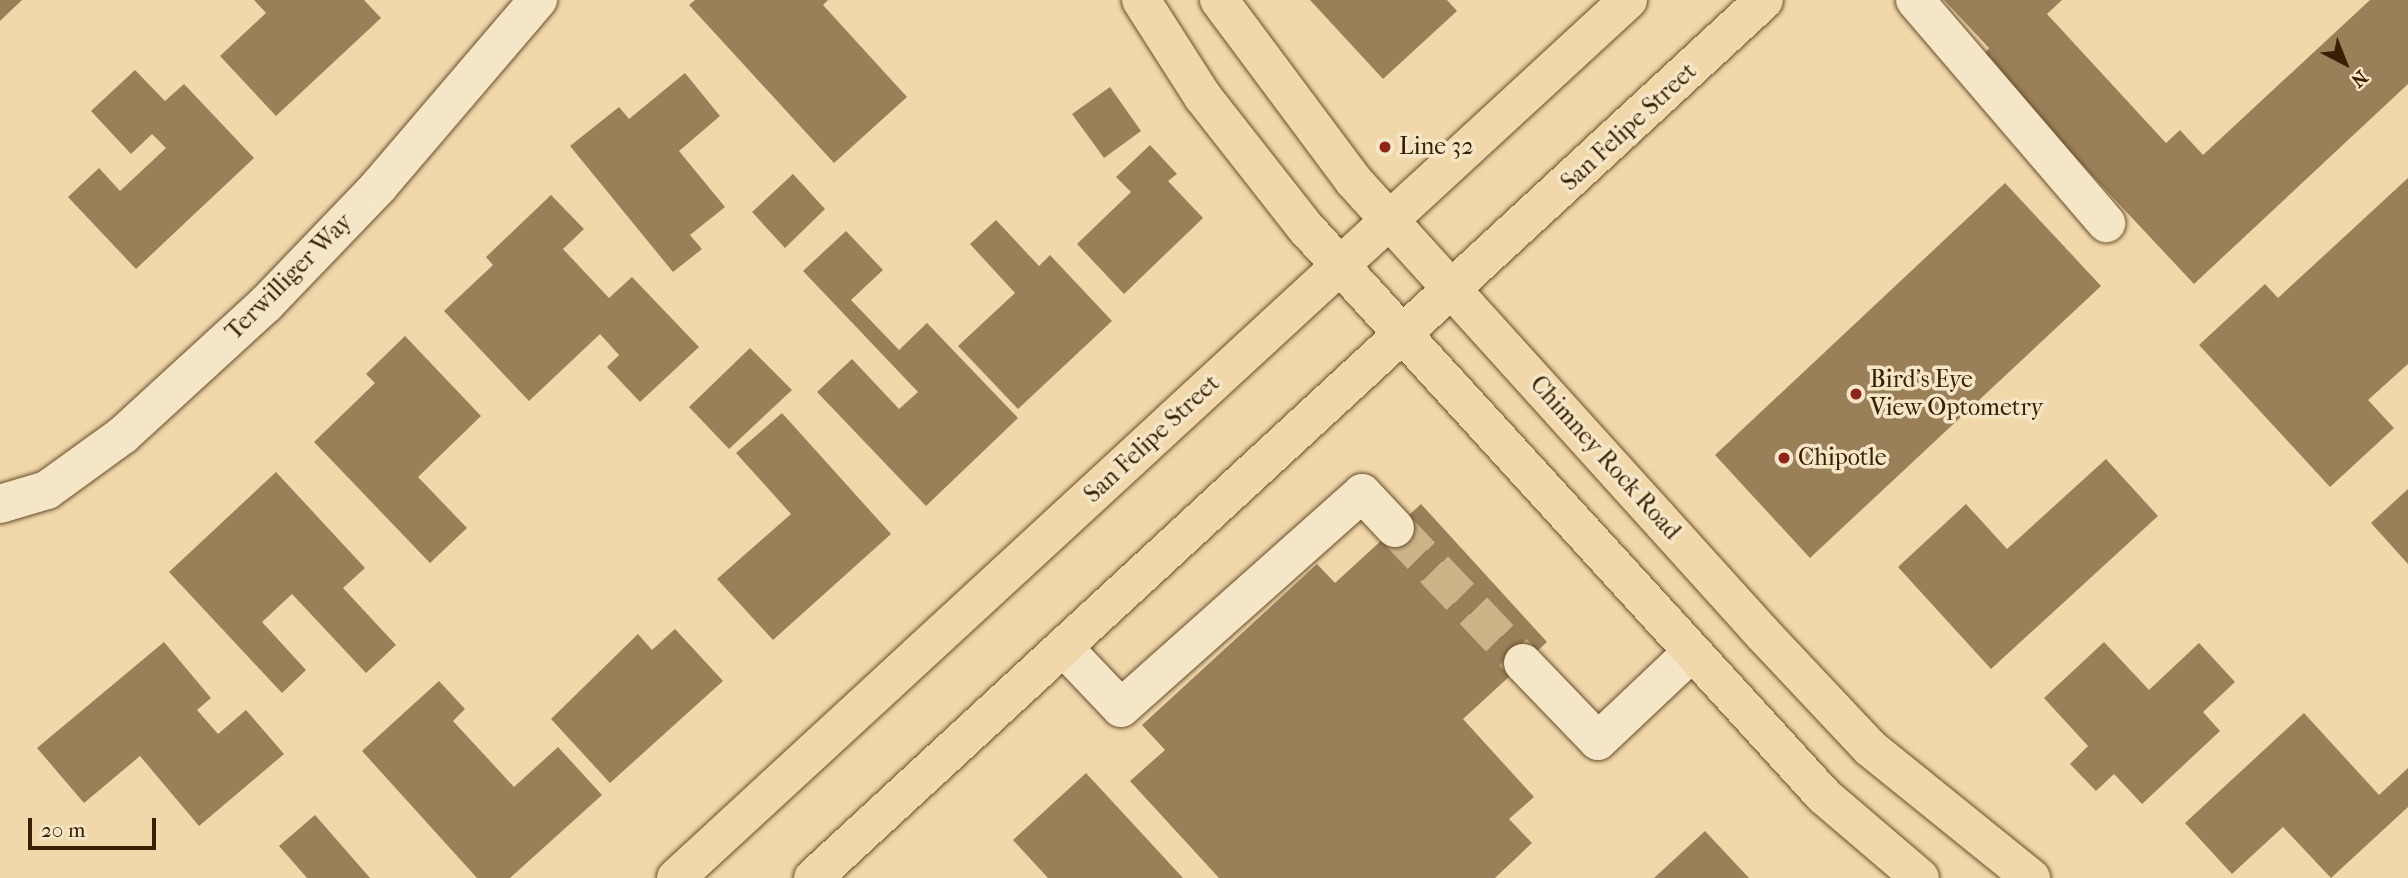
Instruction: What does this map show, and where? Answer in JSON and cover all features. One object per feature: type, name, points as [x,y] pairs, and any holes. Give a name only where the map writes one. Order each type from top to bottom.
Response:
[{"type":"main road","points":[[1141,0],[1203,97],[1340,265],[1824,796],[1920,878]]},
{"type":"main road","name":"Chimney Rock Road","points":[[1219,0],[1259,61],[1390,221],[1871,748],[2011,873]]},
{"type":"main road","name":"San Felipe Street","points":[[695,872],[1340,265],[1628,0]]},
{"type":"main road","name":"San Felipe Street","points":[[813,878],[1454,291],[1764,0]]},
{"type":"street","name":"Terwilliger Way","points":[[0,505],[47,490],[123,435],[267,304],[379,186],[538,0]]},
{"type":"street","points":[[1915,0],[2106,223]]},
{"type":"street","points":[[1063,647],[1121,708],[1362,493],[1395,528]]},
{"type":"street","points":[[1523,663],[1598,741],[1692,652]]},
{"type":"building","points":[[0,0],[22,0],[0,21]]},
{"type":"building","points":[[254,0],[364,0],[381,18],[276,116],[220,56],[266,13]]},
{"type":"building","points":[[695,0],[828,0],[823,5],[907,97],[834,163],[689,5]]},
{"type":"building","points":[[1310,0],[1447,0],[1457,11],[1383,79]]},
{"type":"building","points":[[1944,0],[2062,0],[2047,14],[2166,143],[2180,130],[2203,155],[2370,0],[2408,0],[2408,84],[2194,284],[1982,58],[1989,48]]},
{"type":"building","points":[[135,70],[165,101],[184,84],[254,158],[136,269],[68,197],[99,168],[120,191],[166,148],[152,134],[131,154],[91,111]]},
{"type":"building","points":[[685,73],[720,116],[679,151],[725,207],[690,235],[702,249],[673,272],[570,146],[619,107],[629,119]]},
{"type":"building","points":[[1110,87],[1141,131],[1104,158],[1072,114]]},
{"type":"building","points":[[1150,145],[1177,174],[1168,181],[1203,218],[1124,294],[1077,244],[1131,192],[1116,177]]},
{"type":"building","points":[[793,174],[825,209],[785,248],[752,212]]},
{"type":"building","points":[[2408,178],[2408,364],[2368,400],[2394,428],[2330,487],[2199,345],[2265,284],[2278,298]]},
{"type":"building","points":[[2005,183],[2101,286],[1810,558],[1715,455]]},
{"type":"building","points":[[551,195],[584,229],[563,249],[609,298],[632,277],[699,347],[640,402],[607,367],[619,355],[600,334],[529,401],[444,311],[493,265],[486,257]]},
{"type":"building","points":[[996,220],[1039,266],[1050,255],[1112,321],[1018,409],[958,346],[1015,293],[970,244]]},
{"type":"building","points":[[846,231],[883,270],[851,300],[899,350],[927,323],[1018,418],[926,506],[817,392],[852,359],[899,409],[918,392],[803,271]]},
{"type":"building","points":[[405,336],[481,416],[418,477],[467,528],[430,563],[314,442],[375,383],[366,374]]},
{"type":"building","points":[[750,348],[792,390],[729,449],[689,407]]},
{"type":"building","points":[[782,413],[891,534],[773,640],[717,579],[791,514],[736,453]]},
{"type":"building","points":[[2106,459],[2158,516],[1991,669],[1898,567],[1966,504],[2007,549]]},
{"type":"building","points":[[276,472],[365,568],[343,588],[396,645],[366,673],[292,594],[262,622],[306,670],[282,693],[169,572]]},
{"type":"building","points":[[2408,489],[2408,564],[2371,523]]},
{"type":"building","points":[[1421,504],[1547,642],[1463,719],[1534,797],[1509,819],[1532,843],[1495,878],[1219,878],[1130,781],[1165,750],[1142,725],[1317,564],[1335,583]]},
{"type":"building","points":[[675,629],[723,681],[610,783],[551,719],[638,634],[652,650]]},
{"type":"building","points":[[164,642],[211,698],[197,710],[218,734],[246,710],[284,754],[199,826],[140,756],[84,803],[37,748]]},
{"type":"building","points":[[2104,642],[2149,690],[2199,643],[2235,682],[2203,712],[2220,731],[2142,804],[2114,774],[2096,791],[2070,764],[2088,746],[2044,698]]},
{"type":"building","points":[[439,681],[465,709],[453,721],[514,787],[558,747],[602,795],[510,878],[477,878],[362,751]]},
{"type":"building","points":[[2304,713],[2379,795],[2408,768],[2408,807],[2331,878],[2283,827],[2232,874],[2185,823]]},
{"type":"building","points":[[1086,773],[1183,878],[1048,878],[1013,840]]},
{"type":"building","points":[[315,815],[370,878],[307,878],[279,846]]},
{"type":"building","points":[[1705,831],[1749,878],[1654,878]]},
{"type":"tunnel","points":[[1395,528],[1523,663]]},
{"type":"place","name":"Line 32","points":[[1385,147]]},
{"type":"place","name":"Bird's Eye View Optometry","points":[[1856,394]]},
{"type":"place","name":"Chipotle","points":[[1784,458]]}]
